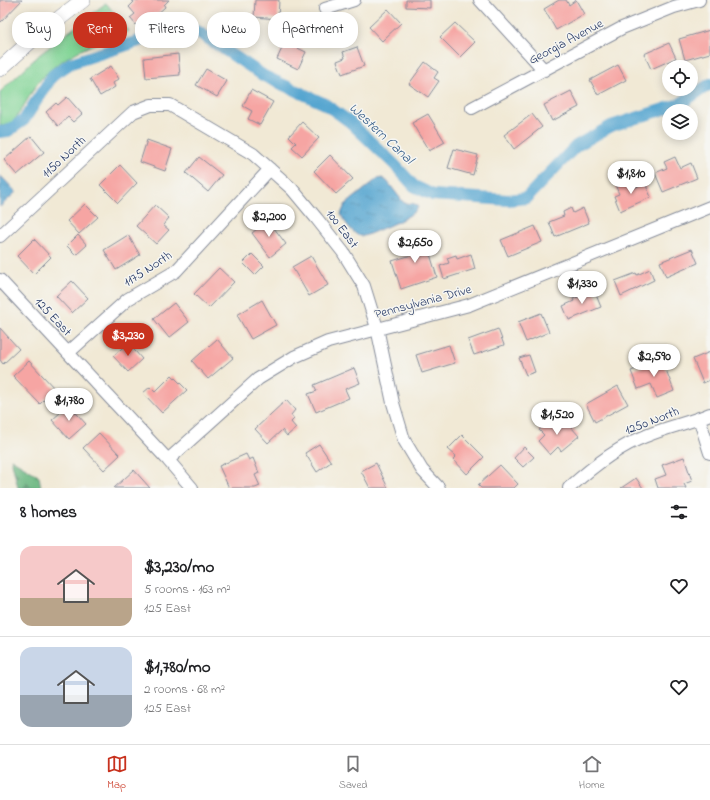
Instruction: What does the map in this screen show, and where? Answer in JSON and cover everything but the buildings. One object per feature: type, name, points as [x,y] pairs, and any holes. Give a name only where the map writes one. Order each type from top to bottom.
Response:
[{"type":"street","points":[[0,69],[34,38],[83,0]]},
{"type":"street","points":[[324,9],[354,0]]},
{"type":"street","points":[[480,0],[544,70]]},
{"type":"street","name":"Georgia Avenue","points":[[472,108],[672,3],[699,0]]},
{"type":"street","name":"100 East","points":[[151,105],[170,104],[253,154],[292,189],[343,252],[364,286],[377,328],[393,403],[404,440],[422,470],[438,488]]},
{"type":"street","name":"1150 North","points":[[0,236],[133,112],[151,105]]},
{"type":"street","name":"1175 North","points":[[68,353],[128,299],[176,271],[270,169]]},
{"type":"street","name":"Pennsylvania Drive","points":[[168,460],[258,378],[294,357],[328,342],[470,305],[710,207]]},
{"type":"street","name":"125 East","points":[[0,280],[168,460],[192,488]]},
{"type":"street","points":[[704,416],[710,453]]},
{"type":"street","name":"1250 North","points":[[569,488],[616,451],[645,436],[704,416]]},
{"type":"green space","points":[[106,3],[113,12],[94,12]]},
{"type":"green space","points":[[73,29],[73,48],[85,48],[52,68],[34,88],[13,121],[4,126],[0,126],[0,92],[48,48],[65,48],[65,35]]},
{"type":"green space","points":[[11,459],[39,476],[41,488],[18,488]]},
{"type":"water","points":[[0,175],[16,192],[0,207]]},
{"type":"water","points":[[382,178],[387,181],[404,203],[415,204],[418,207],[410,215],[395,223],[367,235],[358,235],[349,227],[341,214],[345,205],[377,179]]},
{"type":"waterway","name":"Western Canal","points":[[0,132],[8,131],[24,120],[53,75],[71,63],[176,29],[197,31],[264,76],[325,104],[350,122],[394,164],[414,186],[433,195],[508,200],[526,198],[576,146],[611,126],[680,104],[710,84]]}]
